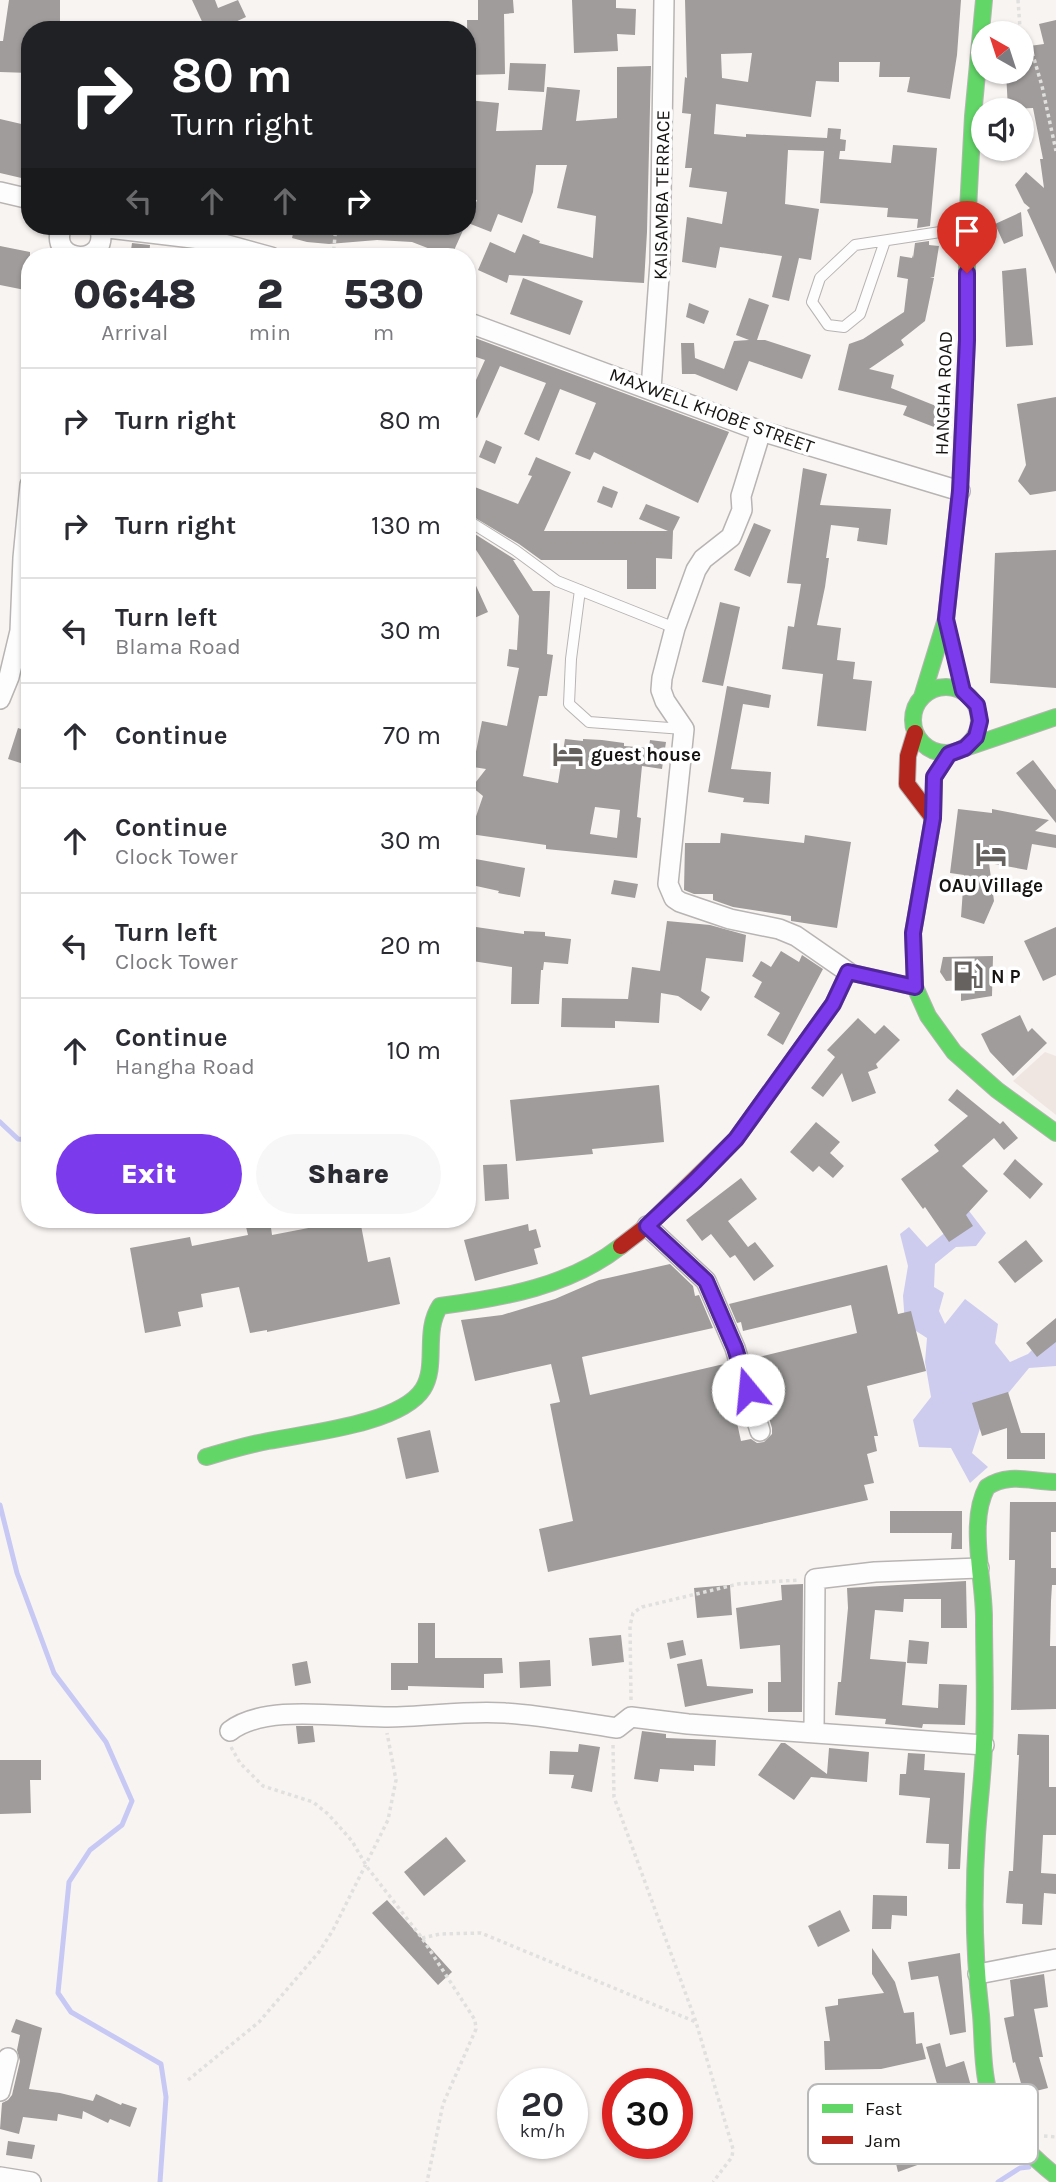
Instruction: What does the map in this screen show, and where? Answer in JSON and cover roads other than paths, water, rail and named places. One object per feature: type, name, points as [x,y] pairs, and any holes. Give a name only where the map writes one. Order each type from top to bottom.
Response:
[{"type":"main road","name":"HANGHA ROAD","points":[[922,697],[946,619],[960,491],[967,340],[967,228],[973,116],[984,0]]},
{"type":"main road","name":"HANGHA ROAD","points":[[946,619],[963,691]]},
{"type":"main road","points":[[1056,716],[957,751],[935,752],[923,745],[912,722],[914,710],[922,697],[934,689],[949,687],[963,691],[984,706],[976,737],[957,751],[934,777],[933,818],[913,933],[915,987],[928,1016],[954,1052],[997,1090],[1056,1133]]},
{"type":"main road","points":[[1029,711],[1056,716]]},
{"type":"main road","points":[[915,733],[908,756],[907,784],[933,818]]},
{"type":"main road","points":[[206,1457],[265,1441],[327,1432],[402,1408],[423,1389],[432,1318],[440,1306],[497,1299],[550,1283],[603,1260],[647,1226],[736,1139],[833,1004],[848,972],[915,987]]},
{"type":"main road","points":[[988,2084],[975,1926],[977,1838],[984,1745],[984,1589],[979,1569],[980,1501],[987,1487],[999,1480],[1012,1478],[1042,1483],[1056,1482]]},
{"type":"main road","points":[[1038,2161],[1056,2176]]},
{"type":"street","name":"KAISAMBA TERRACE","points":[[651,389],[660,263],[664,0]]},
{"type":"street","points":[[0,192],[21,197]]},
{"type":"street","points":[[170,235],[209,240],[238,248]]},
{"type":"street","name":"MAXWELL KHOBE STREET","points":[[476,325],[761,431],[960,491]]},
{"type":"street","points":[[761,431],[741,496],[742,510],[731,537],[704,559],[696,570],[676,628],[661,690],[684,729],[668,877],[670,891],[680,902],[730,919],[779,929],[796,936],[848,972]]},
{"type":"street","points":[[0,699],[9,677],[20,631],[21,607]]},
{"type":"street","points":[[647,1226],[706,1281],[735,1348],[760,1432]]},
{"type":"street","points":[[814,1732],[815,1579],[876,1572],[979,1569]]},
{"type":"street","points":[[230,1731],[238,1725],[271,1716],[385,1717],[504,1712],[984,1745]]},
{"type":"street","points":[[978,1974],[1056,1959]]},
{"type":"street","points":[[0,2091],[8,2058]]},
{"type":"street","points":[[0,2177],[31,2182]]},
{"type":"lane","points":[[884,240],[860,314],[844,327],[828,325],[812,302],[820,278],[855,245],[884,240],[967,228]]},
{"type":"lane","points":[[476,525],[556,581],[676,628]]},
{"type":"lane","points":[[580,590],[571,659],[569,704],[589,722],[684,729]]},
{"type":"waterway","points":[[0,1122],[21,1139]]},
{"type":"waterway","points":[[0,1505],[17,1573],[54,1673],[106,1742],[132,1801],[122,1825],[90,1850],[69,1882],[58,1993],[71,2012],[161,2064],[166,2097],[160,2182]]},
{"type":"waterway","points":[[998,2182],[1020,2168],[1029,2167]]},
{"type":"place","name":"guest house","points":[[568,754]]},
{"type":"place","name":"OAU Village","points":[[991,854]]},
{"type":"place","name":"N P","points":[[968,976]]}]
